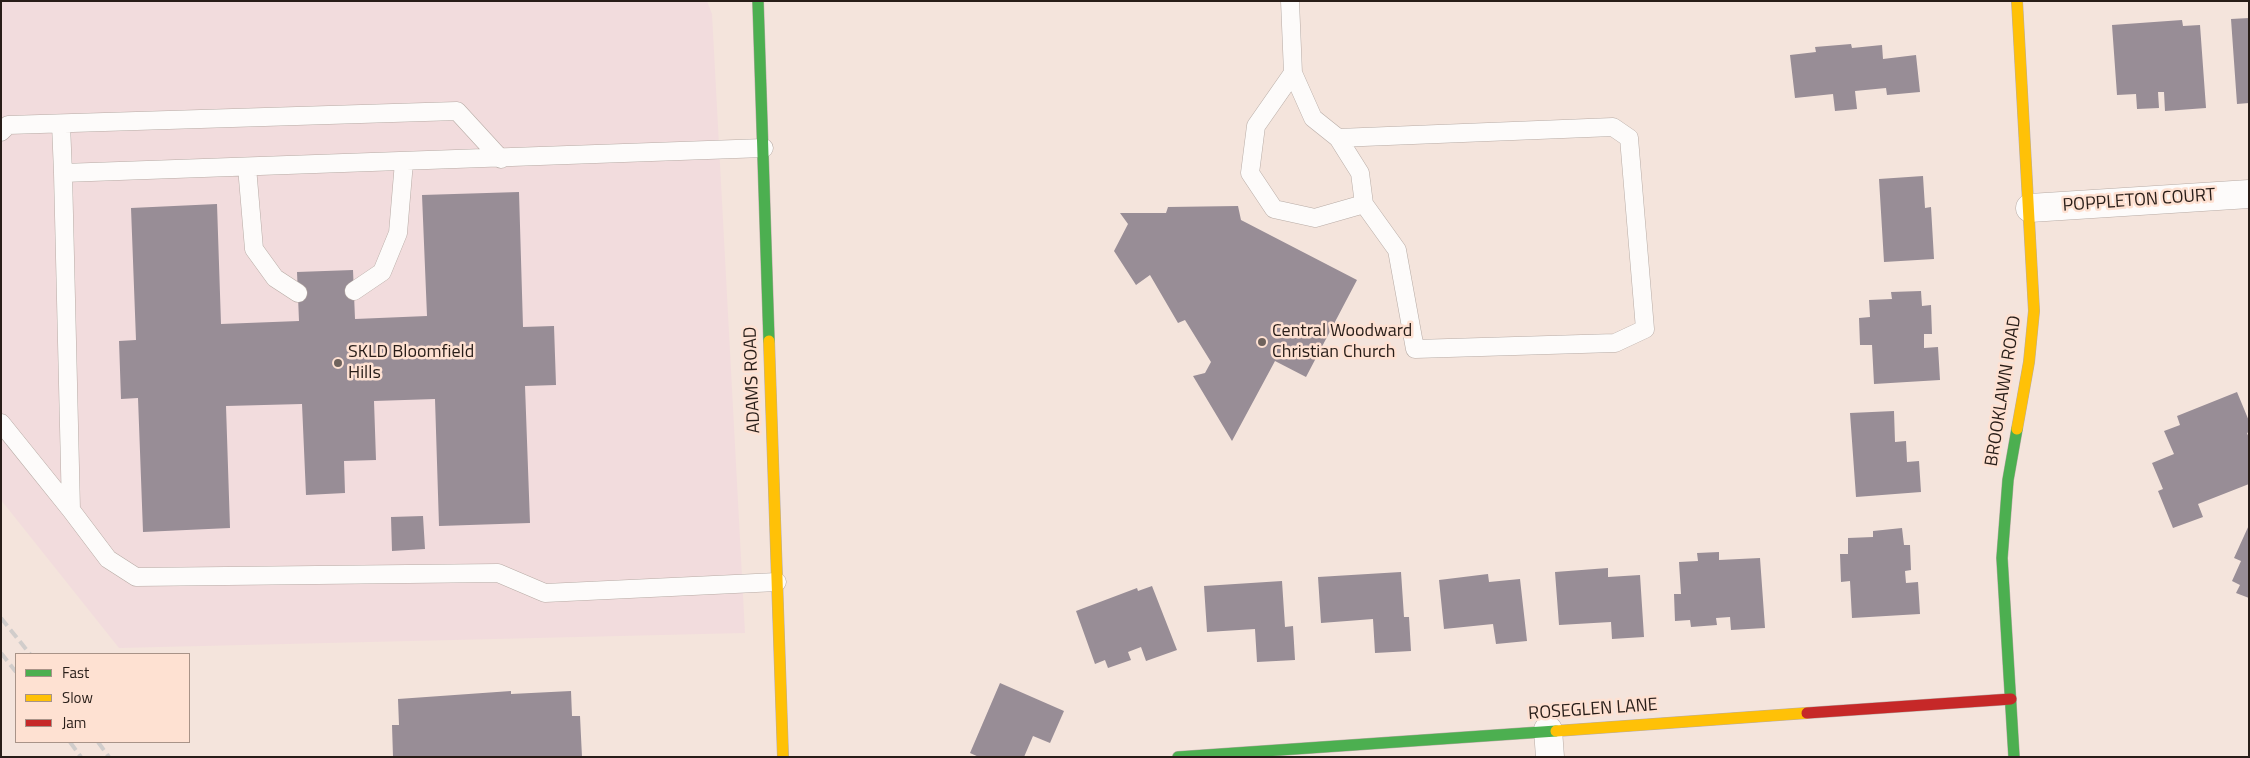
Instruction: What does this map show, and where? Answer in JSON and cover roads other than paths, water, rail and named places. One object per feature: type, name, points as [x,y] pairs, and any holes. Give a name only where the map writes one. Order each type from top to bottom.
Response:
[{"type":"street","name":"ADAMS ROAD","points":[[758,1],[783,757]]},
{"type":"street","name":"BROOKLAWN ROAD","points":[[2014,757],[2002,558],[2008,480],[2029,362],[2034,311],[2030,208],[2017,1]]},
{"type":"street","name":"POPPLETON COURT","points":[[2030,208],[2249,194]]},
{"type":"street","name":"ROSEGLEN LANE","points":[[1178,757],[1549,744],[2011,698]]},
{"type":"lane","points":[[1290,1],[1293,73],[1313,118],[1338,138],[1360,173],[1364,204],[1397,250],[1415,349],[1615,343],[1645,329],[1629,138],[1613,127],[1338,138]]},
{"type":"lane","points":[[1293,73],[1256,126],[1250,173],[1274,209],[1315,218],[1364,204]]},
{"type":"lane","points":[[1,132],[8,125],[457,111],[501,159]]},
{"type":"lane","points":[[61,124],[71,510]]},
{"type":"lane","points":[[62,173],[501,159],[764,148]]},
{"type":"lane","points":[[354,291],[382,272],[398,233],[404,162]]},
{"type":"lane","points":[[247,167],[254,249],[275,278],[298,293]]},
{"type":"lane","points":[[1,423],[108,559],[136,578],[498,573],[545,593],[777,582]]},
{"type":"railway","points":[[1,618],[29,653]]},
{"type":"railway","points":[[1,653],[15,671]]},
{"type":"railway","points":[[71,743],[81,757]]},
{"type":"railway","points":[[99,743],[109,757]]},
{"type":"place","name":"Central Woodward Christian Church","points":[[1262,342]]},
{"type":"place","name":"SKLD Bloomfield Hills","points":[[338,363]]}]
